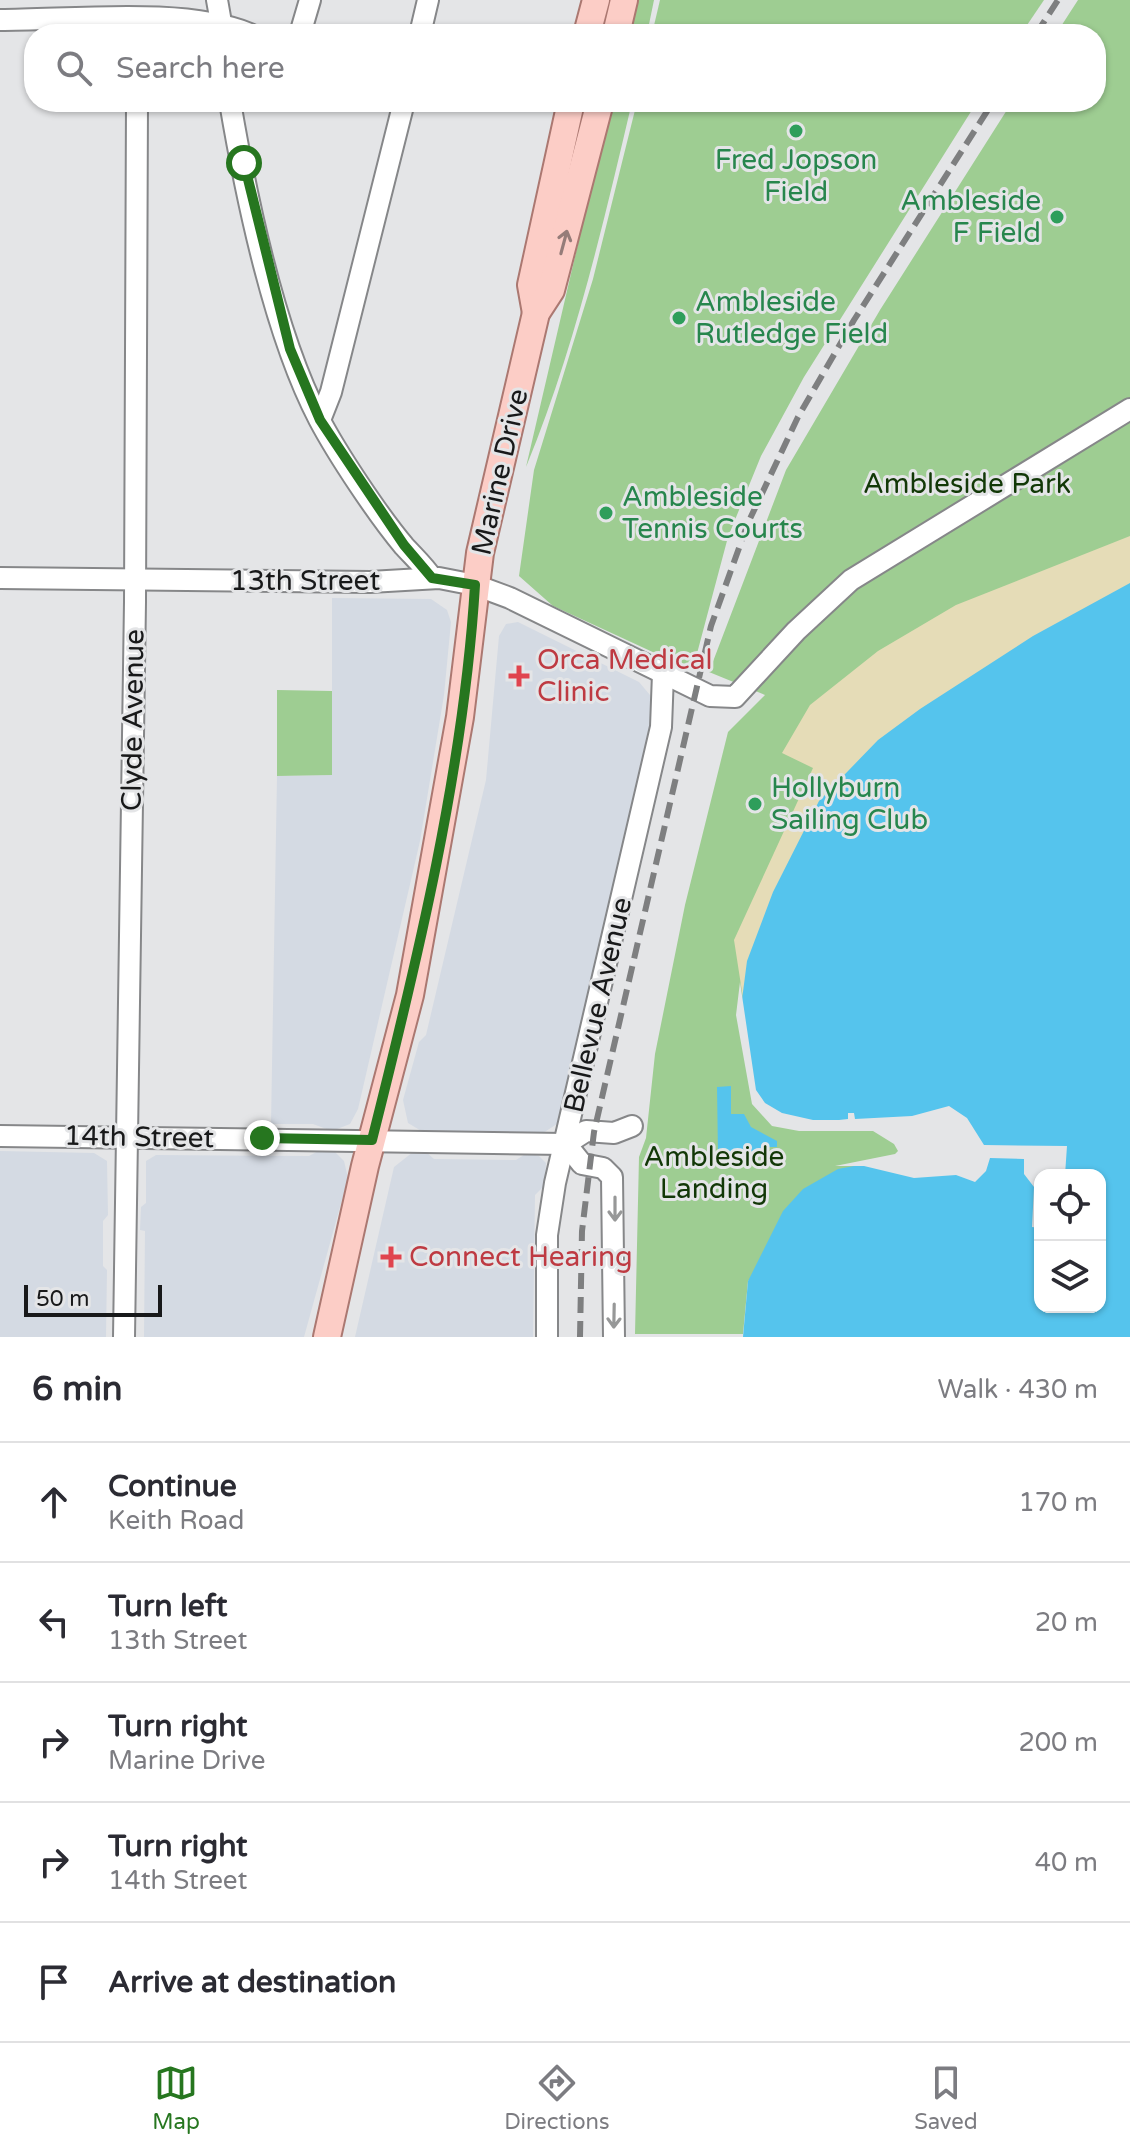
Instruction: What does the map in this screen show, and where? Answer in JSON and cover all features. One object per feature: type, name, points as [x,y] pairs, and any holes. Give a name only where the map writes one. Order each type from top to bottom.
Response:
[{"type":"main road","points":[[590,24],[596,0]]},
{"type":"main road","points":[[618,24],[624,0]]},
{"type":"main road","name":"Marine Drive","points":[[536,313],[531,285],[569,112]]},
{"type":"main road","name":"Marine Drive","points":[[327,1337],[372,1140],[410,995],[438,850],[466,671],[475,585],[536,313],[551,290],[597,112]]},
{"type":"street","points":[[217,0],[221,24]]},
{"type":"street","points":[[303,24],[310,0]]},
{"type":"street","points":[[422,24],[428,0]]},
{"type":"street","points":[[0,20],[78,24]]},
{"type":"street","name":"Clyde Avenue","points":[[124,1337],[135,579],[137,112]]},
{"type":"street","points":[[232,112],[290,349],[320,420],[404,545],[432,578]]},
{"type":"street","points":[[320,420],[331,392],[401,112]]},
{"type":"street","name":"13th Street","points":[[0,578],[370,582],[432,578],[475,585],[510,598],[710,696],[727,698],[742,692],[796,631],[851,580],[1130,409]]},
{"type":"street","name":"Bellevue Avenue","points":[[547,1337],[547,1235],[661,727],[663,674]]},
{"type":"street","name":"14th Street","points":[[0,1136],[566,1144],[586,1131],[614,1133],[632,1126]]},
{"type":"street","points":[[566,1144],[582,1164],[603,1168],[612,1177],[614,1337]]},
{"type":"shaded area","points":[[332,598],[431,599],[447,610],[451,622],[444,695],[420,841],[358,1109],[350,1124],[332,1131],[313,1124],[271,1124],[277,776],[332,775]]},
{"type":"shaded area","points":[[518,622],[639,682],[650,695],[651,719],[560,1122],[543,1133],[423,1132],[408,1123],[403,1100],[419,1042],[426,1035],[486,780],[499,636],[506,624]]},
{"type":"shaded area","points":[[322,1149],[335,1152],[344,1161],[348,1178],[304,1337],[144,1337],[145,1231],[140,1230],[141,1207],[146,1203],[146,1161],[156,1155],[309,1156]]},
{"type":"shaded area","points":[[0,1151],[94,1153],[107,1161],[108,1215],[103,1221],[103,1266],[107,1270],[106,1337],[0,1337]]},
{"type":"shaded area","points":[[413,1152],[426,1152],[434,1159],[516,1160],[527,1153],[539,1156],[546,1163],[545,1185],[535,1195],[533,1337],[355,1337],[394,1167]]},
{"type":"green space","points":[[635,0],[654,0],[649,24],[629,24]]},
{"type":"green space","points":[[660,0],[1044,0],[1028,24],[654,24]]},
{"type":"green space","points":[[1078,0],[1130,0],[1130,583],[872,1128],[897,1141],[903,1152],[748,1281],[743,1334],[635,1334],[639,1157],[646,1138],[655,1054],[685,905],[728,732],[765,695],[709,672],[786,470],[880,310],[1006,112],[1106,112],[1106,24],[1062,24]]},
{"type":"green space","points":[[609,112],[630,112],[573,333],[526,467]]},
{"type":"green space","points":[[635,112],[971,112],[804,377],[761,456],[728,537],[695,661],[683,666],[553,606],[519,576],[534,470],[593,279]]},
{"type":"green space","points":[[277,690],[332,691],[332,775],[277,776]]},
{"type":"sand","points":[[1130,536],[1130,726],[745,1011],[734,940],[813,768],[782,753],[810,705],[878,651],[956,605]]},
{"type":"water","points":[[1130,583],[1130,1337],[743,1337],[748,1281],[783,1211],[803,1189],[838,1169],[897,1158],[903,1152],[884,1133],[858,1129],[803,1129],[757,1107],[740,1015],[747,961],[773,892],[819,801],[878,740],[1033,636]]},
{"type":"water","points":[[731,1086],[731,1114],[744,1114],[751,1127],[777,1141],[777,1147],[763,1147],[763,1154],[718,1154],[717,1087]]},
{"type":"pier","points":[[740,982],[756,1090],[765,1103],[782,1113],[813,1120],[839,1120],[848,1119],[848,1113],[854,1113],[855,1119],[912,1116],[949,1106],[967,1118],[984,1145],[1067,1146],[1065,1169],[1034,1169],[1034,1187],[1024,1174],[1024,1159],[990,1158],[986,1171],[975,1182],[956,1175],[914,1178],[864,1166],[835,1166],[898,1151],[894,1144],[873,1131],[799,1131],[772,1126],[752,1104],[736,1015]]},
{"type":"pier","points":[[1034,1187],[1034,1227],[1032,1227]]},
{"type":"railway","points":[[1042,24],[1058,0]]},
{"type":"railway","points":[[580,1337],[582,1231],[594,1132],[711,626],[748,523],[798,417],[854,320],[987,112]]},
{"type":"place","name":"Fred Jopson Field","points":[[796,131]]},
{"type":"place","name":"Ambleside F Field","points":[[1057,217]]},
{"type":"place","name":"Ambleside Rutledge Field","points":[[679,318]]},
{"type":"place","name":"Ambleside Tennis Courts","points":[[606,513]]},
{"type":"place","name":"Orca Medical Clinic","points":[[519,676]]},
{"type":"place","name":"Hollyburn Sailing Club","points":[[755,804]]},
{"type":"place","name":"Connect Hearing","points":[[391,1257]]},
{"type":"route","points":[[244,163],[268,272],[290,349],[320,420],[404,545],[432,578],[475,585],[473,624],[438,850],[410,995],[372,1140],[262,1138]]},
{"type":"park label","name":"Ambleside Park","points":[[967,484]]},
{"type":"park label","name":"Ambleside Landing","points":[[714,1173]]}]
